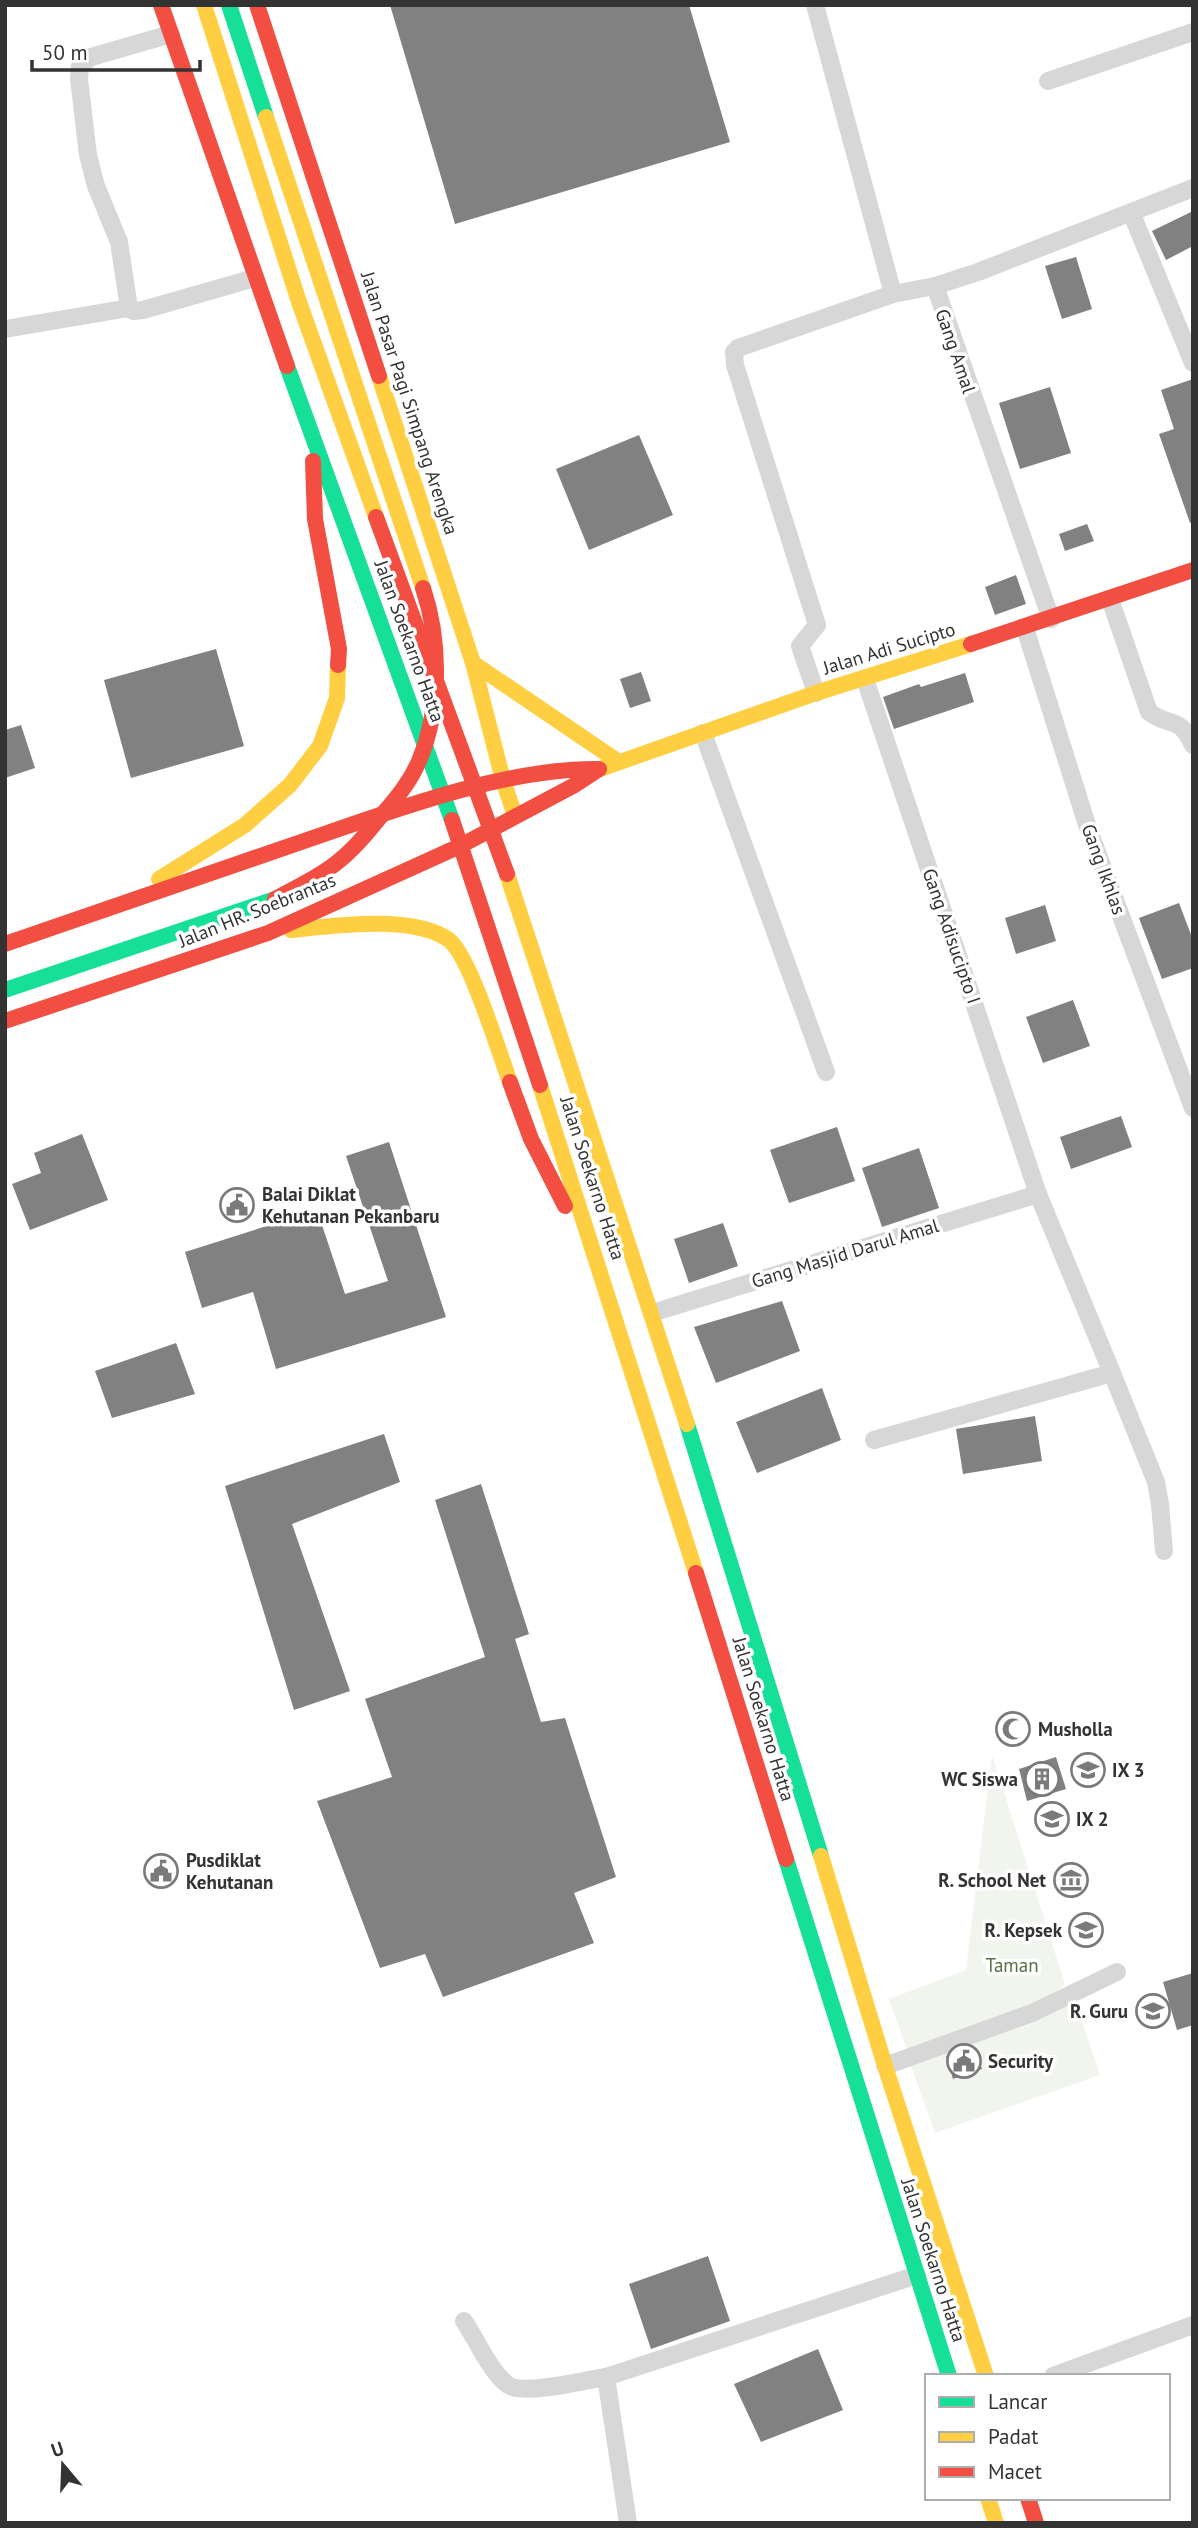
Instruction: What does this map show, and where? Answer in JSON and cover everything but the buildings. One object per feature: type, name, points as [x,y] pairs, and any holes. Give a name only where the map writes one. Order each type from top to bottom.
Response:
[{"type":"main road","name":"Jalan Soekarno Hatta","points":[[161,5],[255,278],[444,797],[593,1246],[948,2374]]},
{"type":"main road","name":"Jalan Soekarno Hatta","points":[[204,5],[299,302],[492,829],[652,1313],[751,1625],[885,2066],[985,2374]]},
{"type":"main road","points":[[5,990],[275,899],[328,870],[367,834],[408,783],[424,749],[428,732],[435,701],[436,665],[427,601],[229,5]]},
{"type":"main road","name":"Jalan Pasar Pagi Simpang Arengka","points":[[257,5],[473,663],[515,816]]},
{"type":"main road","points":[[119,905],[245,825],[289,785],[320,746],[337,698],[339,649],[315,519],[312,434]]},
{"type":"main road","name":"Jalan Adi Sucipto","points":[[515,816],[573,786],[599,769],[816,693],[1025,628],[1193,570]]},
{"type":"main road","points":[[473,663],[619,762]]},
{"type":"main road","name":"Jalan Adi Sucipto","points":[[503,780],[568,769],[599,769]]},
{"type":"main road","points":[[5,944],[362,821],[503,780]]},
{"type":"main road","name":"Jalan HR. Soebrantas","points":[[5,1021],[268,933],[460,846],[515,816]]},
{"type":"main road","points":[[268,933],[367,923],[415,928],[449,940],[467,965],[531,1139],[564,1204],[593,1246]]},
{"type":"main road","points":[[808,1931],[839,1919]]},
{"type":"main road","points":[[989,2500],[996,2523]]},
{"type":"main road","points":[[1029,2500],[1036,2523]]},
{"type":"street","points":[[815,5],[893,294]]},
{"type":"street","points":[[1048,81],[1193,32]]},
{"type":"street","points":[[171,34],[91,57],[80,66],[79,79],[88,155],[96,186],[119,242],[128,307],[133,312],[143,310],[255,278]]},
{"type":"street","points":[[935,286],[978,272],[1193,188]]},
{"type":"street","points":[[1131,212],[1193,363]]},
{"type":"street","name":"Gang Amal","points":[[816,693],[800,646],[817,625],[735,365],[734,352],[738,348],[893,294],[935,286],[1051,619]]},
{"type":"street","points":[[5,329],[128,307]]},
{"type":"street","points":[[1110,599],[1149,712],[1158,719],[1181,725],[1193,745]]},
{"type":"street","name":"Gang Ikhlas","points":[[1025,628],[1088,828],[1193,1108]]},
{"type":"street","name":"Gang Adisucipto I","points":[[865,679],[1038,1194],[1156,1482],[1164,1551]]},
{"type":"street","points":[[703,733],[826,1072]]},
{"type":"street","name":"Gang Masjid Darul Amal","points":[[652,1313],[1038,1194]]},
{"type":"street","points":[[874,1440],[1112,1373]]},
{"type":"street","points":[[885,2066],[1032,2013],[1117,1972]]},
{"type":"street","points":[[464,2321],[497,2374],[509,2386],[522,2389],[606,2376],[917,2275]]},
{"type":"street","points":[[1058,2374],[1193,2325]]},
{"type":"street","points":[[606,2376],[628,2523]]},
{"type":"green space","name":"Taman","points":[[992,1755],[1065,1984],[1043,2004],[907,2050],[889,1999],[966,1970]]},
{"type":"green space","name":"Taman","points":[[1073,1995],[1100,2075],[935,2133],[909,2061]]},
{"type":"traffic: fast","points":[[229,5],[266,117]]},
{"type":"traffic: fast","points":[[287,366],[452,820]]},
{"type":"traffic: fast","points":[[5,990],[275,899]]},
{"type":"traffic: fast","points":[[687,1424],[821,1856]]},
{"type":"traffic: fast","points":[[786,1859],[948,2374]]},
{"type":"traffic: slow","points":[[204,5],[299,302],[376,517]]},
{"type":"traffic: slow","points":[[266,117],[423,588]]},
{"type":"traffic: slow","points":[[379,376],[473,663],[515,816]]},
{"type":"traffic: slow","points":[[600,769],[816,693],[971,644]]},
{"type":"traffic: slow","points":[[473,663],[619,762]]},
{"type":"traffic: slow","points":[[159,879],[245,825],[290,785],[320,746],[337,698],[338,665]]},
{"type":"traffic: slow","points":[[507,874],[687,1424]]},
{"type":"traffic: slow","points":[[291,930],[394,924],[434,932],[449,940],[475,984],[510,1082]]},
{"type":"traffic: slow","points":[[540,1085],[696,1573]]},
{"type":"traffic: slow","points":[[821,1856],[885,2066],[985,2374]]},
{"type":"traffic: slow","points":[[989,2500],[996,2523]]},
{"type":"traffic: jam","points":[[161,5],[287,366]]},
{"type":"traffic: jam","points":[[257,5],[379,376]]},
{"type":"traffic: jam","points":[[313,461],[315,519],[339,649],[338,665]]},
{"type":"traffic: jam","points":[[376,517],[507,874]]},
{"type":"traffic: jam","points":[[971,644],[1193,570]]},
{"type":"traffic: jam","points":[[275,899],[321,874],[346,854],[394,801],[415,770],[426,741],[435,698],[433,630],[423,588]]},
{"type":"traffic: jam","points":[[5,944],[449,793],[523,776],[595,769]]},
{"type":"traffic: jam","points":[[5,1021],[268,933],[460,846],[573,786],[599,769]]},
{"type":"traffic: jam","points":[[452,820],[540,1085]]},
{"type":"traffic: jam","points":[[510,1082],[531,1139],[565,1206]]},
{"type":"traffic: jam","points":[[696,1573],[786,1859]]},
{"type":"traffic: jam","points":[[1029,2500],[1036,2523]]},
{"type":"place","name":"Balai Diklat Kehutanan Pekanbaru","points":[[237,1205]]},
{"type":"place","name":"Musholla","points":[[1013,1729]]},
{"type":"place","name":"IX 3","points":[[1088,1770]]},
{"type":"place","name":"WC Siswa","points":[[1042,1779]]},
{"type":"place","name":"IX 2","points":[[1052,1819]]},
{"type":"place","name":"Pusdiklat Kehutanan","points":[[161,1871]]},
{"type":"place","name":"R. School Net","points":[[1071,1880]]},
{"type":"place","name":"R. Kepsek","points":[[1086,1930]]},
{"type":"place","name":"R. Guru","points":[[1153,2011]]},
{"type":"place","name":"Security","points":[[964,2061]]}]
